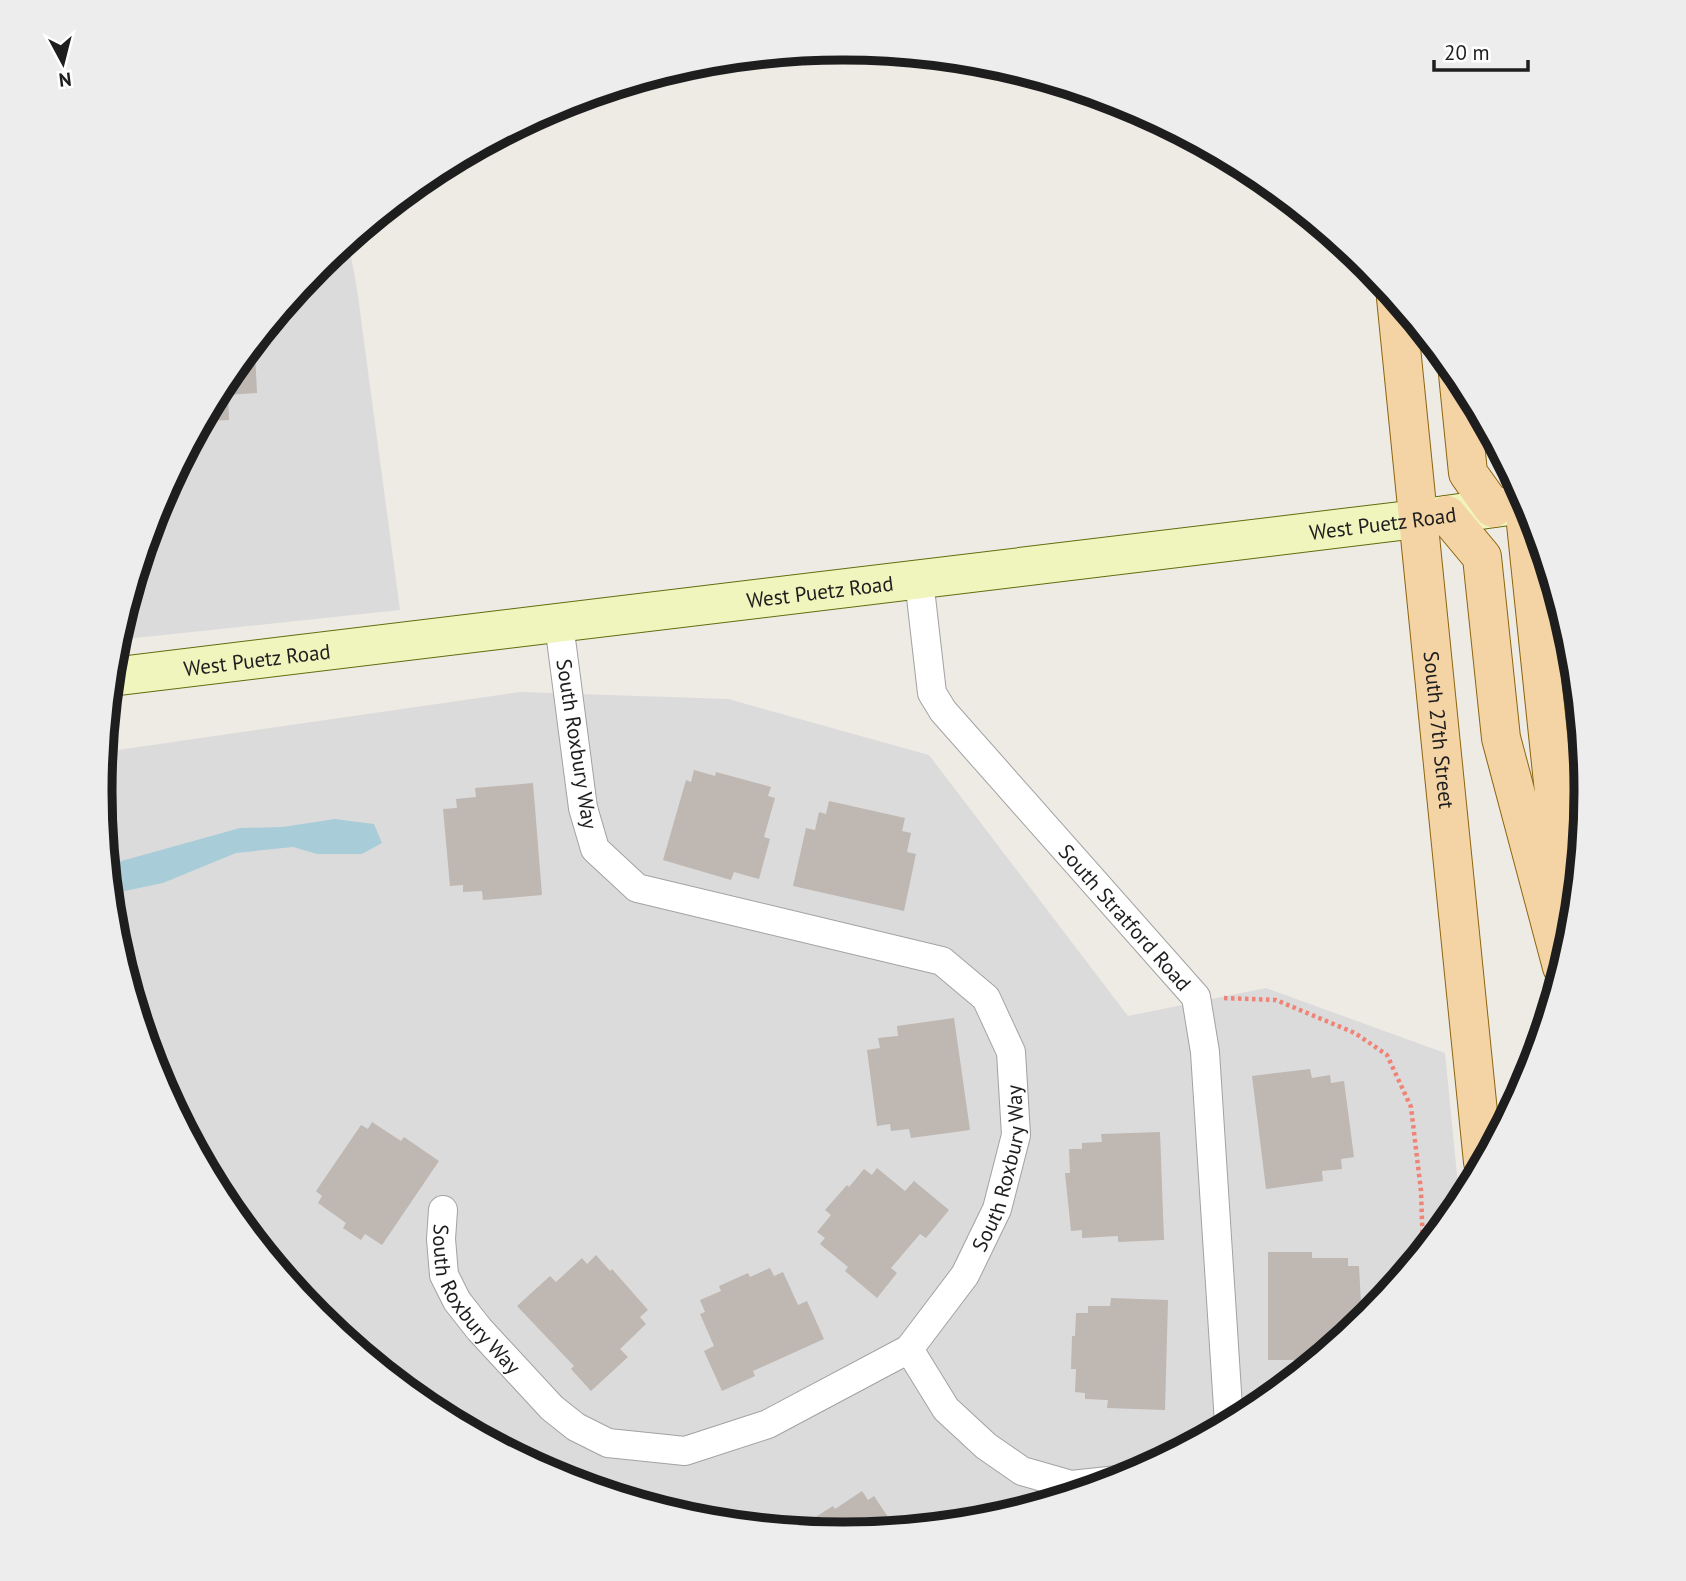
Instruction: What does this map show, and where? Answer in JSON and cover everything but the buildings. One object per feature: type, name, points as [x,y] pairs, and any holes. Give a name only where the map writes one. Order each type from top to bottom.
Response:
[{"type":"main road","name":"South 27th Street","points":[[1399,316],[1432,517],[1482,1146]]},
{"type":"main road","points":[[1461,400],[1468,473],[1513,500]]},
{"type":"main road","points":[[1518,511],[1565,903]]},
{"type":"main road","points":[[1432,517],[1482,557],[1501,738],[1557,947]]},
{"type":"street","name":"West Puetz Road","points":[[121,676],[1432,517],[1514,502]]},
{"type":"street","name":"South Stratford Road","points":[[919,580],[932,693],[943,711],[1196,997],[1206,1066],[1228,1411]]},
{"type":"street","name":"South Roxbury Way","points":[[443,1210],[441,1239],[444,1275],[457,1301],[479,1329],[552,1408],[576,1427],[608,1443],[685,1451],[768,1424],[909,1349],[965,1275],[997,1209],[1016,1136],[1011,1052],[986,998],[942,961],[637,888],[595,849],[583,808],[559,624]]},
{"type":"street","points":[[909,1349],[946,1409],[986,1446],[1022,1471],[1063,1487]]},
{"type":"path","points":[[1196,997],[1276,1000],[1355,1033],[1387,1055],[1411,1107],[1421,1191],[1423,1237]]},
{"type":"shaded area","points":[[350,251],[357,289],[400,610],[128,639],[151,556],[168,511],[187,467],[210,425],[263,345],[293,309]]},
{"type":"shaded area","points":[[520,692],[728,699],[929,755],[1128,1016],[1266,988],[1445,1053],[1458,1185],[1423,1236],[1393,1272],[1325,1340],[1288,1370],[1208,1424],[1123,1466],[1078,1483],[1032,1497],[938,1515],[843,1522],[748,1515],[654,1497],[608,1483],[563,1466],[477,1424],[398,1370],[361,1340],[293,1272],[235,1197],[187,1114],[151,1025],[137,980],[118,886],[112,790],[114,751]]},
{"type":"water","points":[[335,819],[374,824],[382,843],[362,854],[317,854],[293,847],[236,853],[163,883],[119,892],[116,862],[240,828],[282,827]]}]
